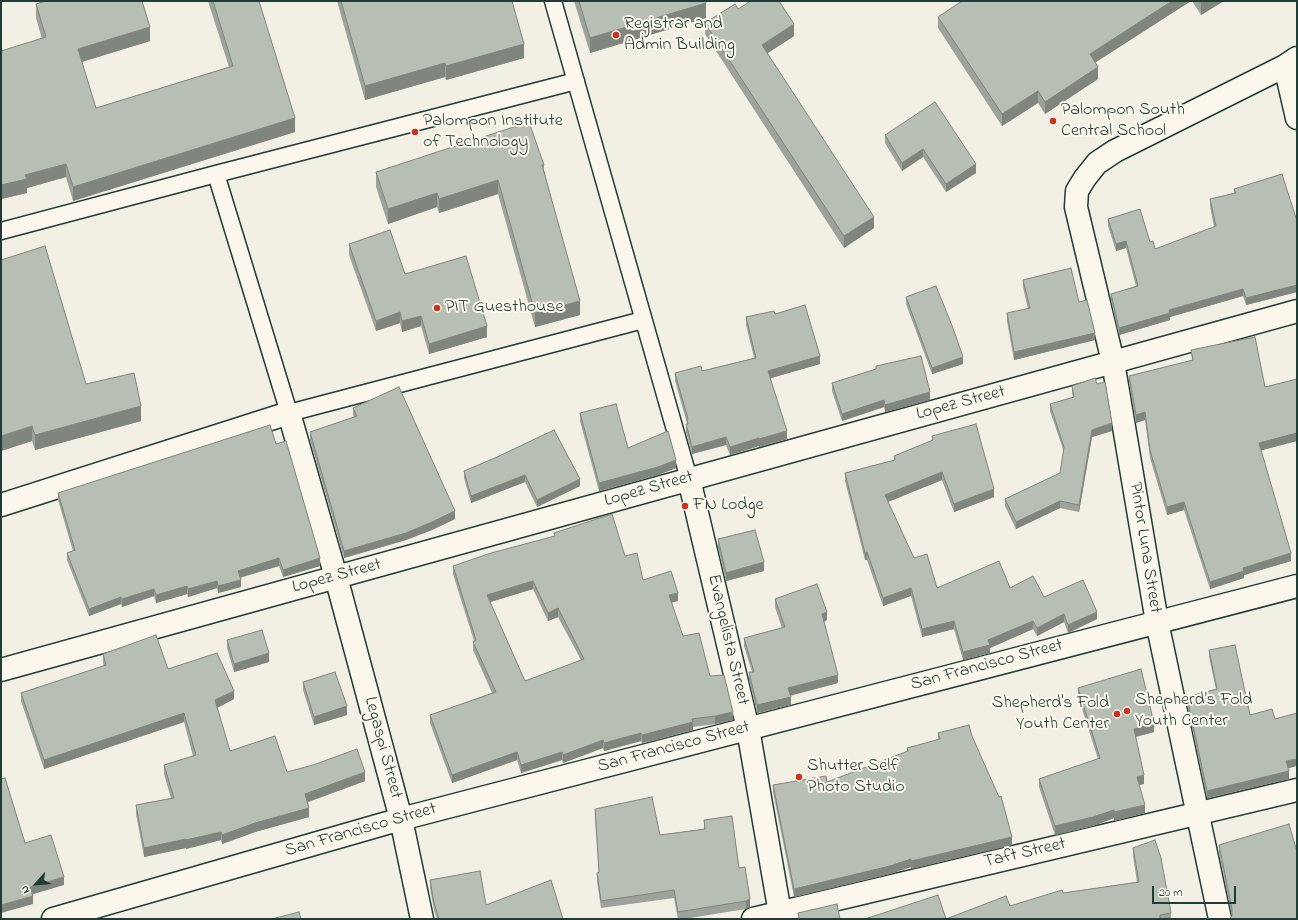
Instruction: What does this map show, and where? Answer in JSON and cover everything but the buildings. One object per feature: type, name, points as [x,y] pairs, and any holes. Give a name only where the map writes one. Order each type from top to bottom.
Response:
[{"type":"street","points":[[1291,62],[1297,118]]},
{"type":"street","name":"Pintor Luna Street","points":[[1220,919],[1156,622],[1113,362],[1076,207],[1078,191],[1085,178],[1097,163],[1115,150],[1291,62]]},
{"type":"street","name":"Lopez Street","points":[[1,670],[1297,311]]},
{"type":"street","points":[[1,505],[289,414]]},
{"type":"street","name":"Legaspi Street","points":[[289,414],[336,577],[400,819],[422,919]]},
{"type":"street","name":"Evangelista Street","points":[[689,479],[748,729],[780,916]]},
{"type":"street","name":"San Francisco Street","points":[[53,919],[400,819],[1297,586]]},
{"type":"street","name":"Taft Street","points":[[753,919],[780,916],[1297,790]]},
{"type":"lane","points":[[553,1],[689,479]]},
{"type":"lane","points":[[1,231],[576,81]]},
{"type":"lane","points":[[216,174],[289,414],[643,320]]},
{"type":"place","name":"Registrar and Admin Building","points":[[616,35]]},
{"type":"place","name":"Palompon South Central School","points":[[1053,121]]},
{"type":"place","name":"Palompon Institute of Technology","points":[[415,132]]},
{"type":"place","name":"PIT Guesthouse","points":[[437,308]]},
{"type":"place","name":"FN Lodge","points":[[685,506]]},
{"type":"place","name":"Shepherd’s Fold Youth Center","points":[[1127,711]]},
{"type":"place","name":"Shepherd's Fold Youth Center","points":[[1117,714]]},
{"type":"place","name":"Shutter Self Photo Studio","points":[[799,777]]}]
